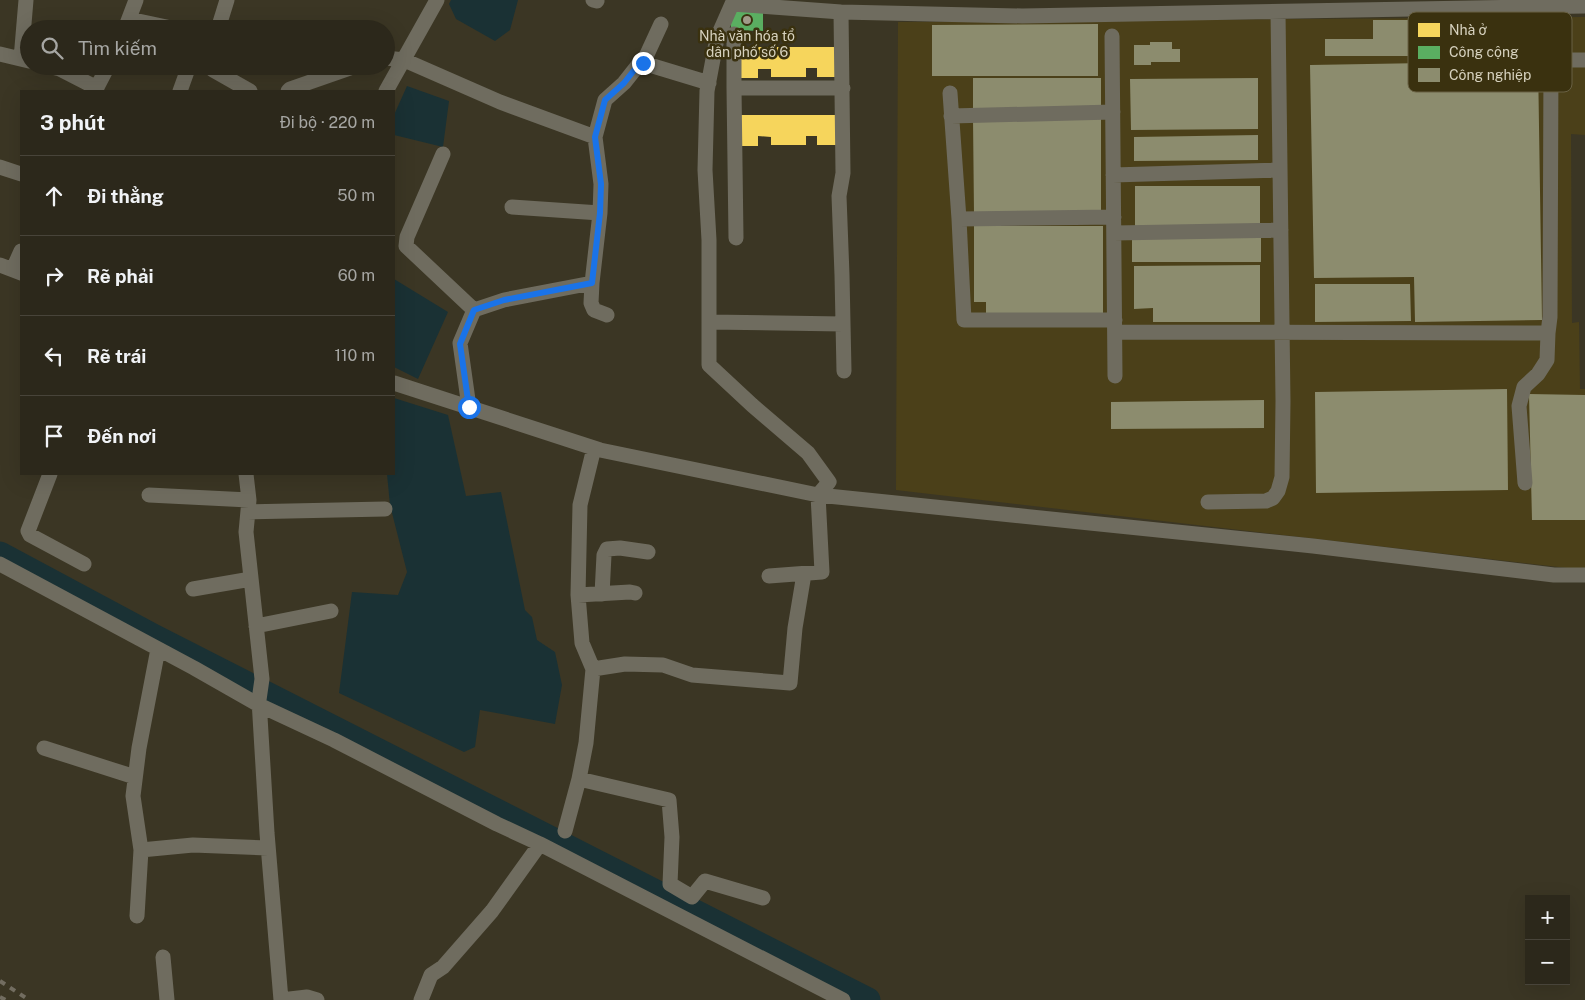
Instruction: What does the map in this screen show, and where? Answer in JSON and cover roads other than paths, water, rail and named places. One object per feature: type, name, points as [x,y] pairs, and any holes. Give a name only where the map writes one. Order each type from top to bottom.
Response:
[{"type":"street","points":[[26,0],[26,20]]},
{"type":"street","points":[[128,20],[136,0]]},
{"type":"street","points":[[221,20],[227,0]]},
{"type":"street","points":[[387,90],[437,0]]},
{"type":"street","points":[[769,576],[822,572],[818,495],[829,482],[808,453],[709,365],[709,240],[705,170],[709,83],[716,38],[731,2],[841,12],[1022,16],[1241,6],[1284,8],[1506,4],[1585,6]]},
{"type":"street","points":[[1208,502],[1266,501],[1272,498],[1278,491],[1282,477],[1280,170],[1284,8]]},
{"type":"street","points":[[841,12],[843,173],[839,196],[844,372]]},
{"type":"street","points":[[607,315],[594,310],[591,303],[601,184],[595,137],[605,100],[624,83],[639,64],[643,63],[661,24]]},
{"type":"street","points":[[734,34],[736,238]]},
{"type":"street","points":[[1112,36],[1115,376]]},
{"type":"street","points":[[0,54],[20,59]]},
{"type":"street","points":[[395,59],[404,60],[500,102],[595,137]]},
{"type":"street","points":[[1572,60],[1585,60]]},
{"type":"street","points":[[643,63],[709,83]]},
{"type":"street","points":[[69,75],[96,90],[104,75]]},
{"type":"street","points":[[180,90],[186,75]]},
{"type":"street","points":[[222,75],[248,90]]},
{"type":"street","points":[[289,90],[330,75]]},
{"type":"street","points":[[734,88],[843,88]]},
{"type":"street","points":[[950,92],[964,320],[1282,333],[1548,334]]},
{"type":"street","points":[[1525,483],[1519,406],[1524,387],[1538,374],[1547,360],[1550,317],[1551,92]]},
{"type":"street","points":[[951,116],[1113,112]]},
{"type":"street","points":[[443,154],[407,237],[406,246],[474,310]]},
{"type":"street","points":[[0,167],[20,174]]},
{"type":"street","points":[[1113,175],[1280,170]]},
{"type":"street","points":[[512,207],[600,213]]},
{"type":"street","points":[[959,219],[1114,217]]},
{"type":"street","points":[[1114,233],[1281,230]]},
{"type":"street","points":[[12,269],[20,253]]},
{"type":"street","points":[[469,407],[460,344],[474,310],[504,300],[592,283]]},
{"type":"street","points":[[709,322],[843,324]]},
{"type":"street","points":[[395,383],[594,448],[818,495],[1313,546],[1554,575],[1585,575]]},
{"type":"street","points":[[565,831],[579,779],[586,743],[593,669],[582,643],[578,595],[580,505],[594,448]]},
{"type":"street","points":[[50,475],[28,531],[30,536],[84,564]]},
{"type":"street","points":[[246,475],[249,506],[246,532],[262,679],[259,703],[268,848],[281,1000],[307,997],[317,1000]]},
{"type":"street","points":[[149,495],[249,506],[385,509]]},
{"type":"street","points":[[602,594],[604,555],[607,549],[620,548],[648,552]]},
{"type":"street","points":[[0,564],[259,703],[496,824],[540,844],[843,1000]]},
{"type":"street","points":[[593,669],[625,664],[663,665],[692,675],[790,683],[795,628],[804,574]]},
{"type":"street","points":[[193,588],[251,579]]},
{"type":"street","points":[[578,595],[635,593]]},
{"type":"street","points":[[256,626],[331,612]]},
{"type":"street","points":[[137,916],[141,850],[133,796],[139,748],[158,649]]},
{"type":"street","points":[[44,748],[135,777]]},
{"type":"street","points":[[579,779],[669,800],[672,838],[670,884],[692,897],[705,880],[763,898]]},
{"type":"street","points":[[421,1000],[431,975],[443,967],[492,911],[540,844]]},
{"type":"street","points":[[141,850],[193,845],[268,848]]},
{"type":"street","points":[[163,957],[167,1000]]},
{"type":"water","points":[[451,0],[518,0],[510,30],[495,41],[456,19],[449,4]]},
{"type":"water","points":[[407,86],[449,101],[443,147],[395,135],[395,113]]},
{"type":"water","points":[[395,280],[448,312],[418,379],[395,368]]},
{"type":"water","points":[[395,398],[448,415],[466,496],[501,492],[525,610],[532,617],[537,640],[555,652],[562,685],[555,724],[480,710],[475,747],[464,752],[339,693],[352,592],[398,595],[407,572],[390,505],[387,475],[395,475]]},
{"type":"waterway","points":[[0,554],[153,636],[868,1000]]},
{"type":"railway","points":[[0,981],[29,1000]]},
{"type":"railway","points":[[0,997],[6,1000]]},
{"type":"place","name":"Nhà văn hóa tổ dân phố số 6","points":[[747,20]]}]
